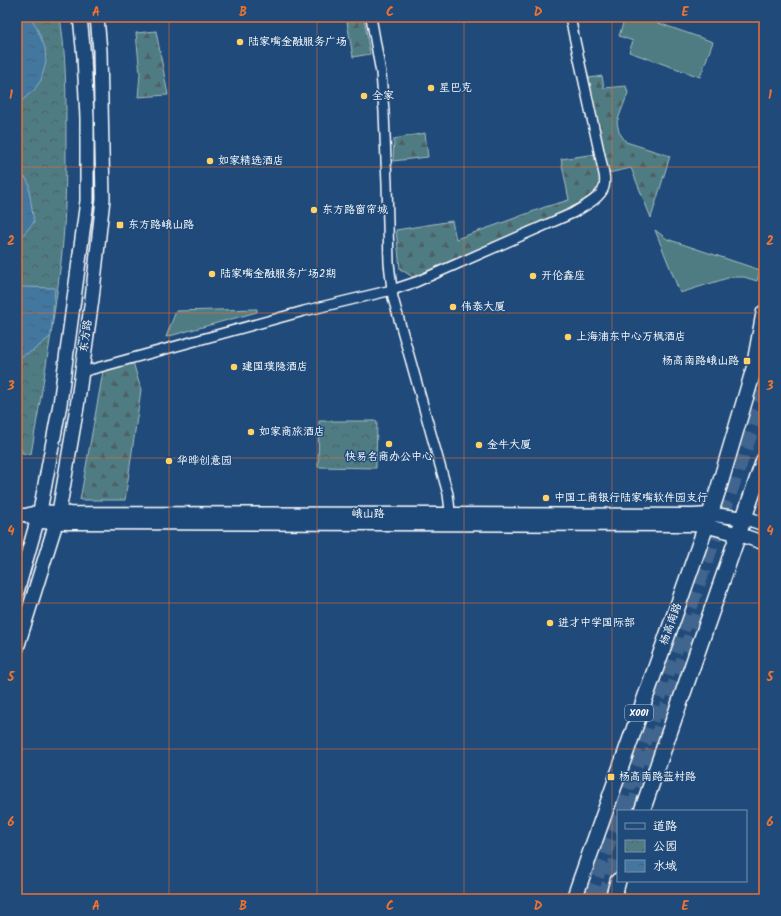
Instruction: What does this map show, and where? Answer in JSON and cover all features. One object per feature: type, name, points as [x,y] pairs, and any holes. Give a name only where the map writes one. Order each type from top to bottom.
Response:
[{"type":"highway","points":[[756,362],[764,343]]},
{"type":"main road","name":"东方路","points":[[17,592],[30,516],[60,404],[87,201],[87,118],[84,57],[80,17]]},
{"type":"main road","name":"东方路","points":[[17,648],[57,518],[77,407],[92,299],[102,199],[100,51],[97,17]]},
{"type":"main road","name":"X001","points":[[756,362],[764,313]]},
{"type":"main road","name":"杨高南路","points":[[574,899],[719,487],[756,362],[764,347]]},
{"type":"main road","points":[[642,810],[764,460]]},
{"type":"main road","points":[[707,520],[743,518],[764,524]]},
{"type":"main road","points":[[707,520],[764,544]]},
{"type":"main road","points":[[613,899],[618,882]]},
{"type":"street","points":[[370,17],[380,73],[384,112],[389,263],[392,290],[395,308],[448,494],[451,519]]},
{"type":"street","points":[[82,372],[304,311],[392,290],[416,282],[573,213],[587,204],[601,193],[605,182],[570,17]]},
{"type":"street","name":"峨山路","points":[[30,516],[57,518],[451,519],[693,516],[707,520]]},
{"type":"green space","points":[[17,17],[60,17],[65,73],[66,179],[63,245],[51,335],[31,454],[22,453],[17,435]]},
{"type":"green space","points":[[625,17],[641,17],[713,42],[700,77],[629,52],[633,41],[619,36]]},
{"type":"green space","points":[[364,18],[370,54],[353,57],[347,22]]},
{"type":"green space","points":[[156,31],[168,95],[138,97],[140,74],[136,33]]},
{"type":"green space","points":[[602,76],[604,88],[626,86],[628,93],[617,122],[619,132],[626,142],[670,156],[651,218],[631,168],[604,174],[583,79]]},
{"type":"green space","points":[[425,133],[428,157],[393,161],[394,139]]},
{"type":"green space","points":[[596,154],[601,182],[593,196],[559,214],[413,277],[400,269],[396,230],[452,221],[456,239],[545,207],[569,200],[561,159]]},
{"type":"green space","points":[[655,230],[667,239],[760,270],[757,281],[744,277],[731,277],[680,293]]},
{"type":"green space","points":[[257,309],[257,312],[166,337],[176,311]]},
{"type":"green space","points":[[132,358],[141,390],[125,500],[80,500],[104,366]]},
{"type":"green space","points":[[319,421],[377,421],[376,468],[318,467]]},
{"type":"water","points":[[18,17],[30,17],[36,26],[45,48],[46,62],[41,80],[35,89],[17,104]]},
{"type":"water","points":[[17,176],[26,178],[29,184],[34,222],[22,236],[18,263],[21,287],[55,288],[51,336],[34,350],[20,357],[17,357]]},
{"type":"tunnel","points":[[619,810],[764,392]]},
{"type":"tunnel","points":[[633,810],[699,615]]},
{"type":"tunnel","points":[[588,899],[617,817]]},
{"type":"tunnel","points":[[605,899],[617,860]]},
{"type":"place","name":"陆家嘴金融服务广场","points":[[240,42]]},
{"type":"place","name":"星巴克","points":[[431,88]]},
{"type":"place","name":"全家","points":[[364,96]]},
{"type":"place","name":"如家精选酒店","points":[[210,161]]},
{"type":"place","name":"东方路窗帘城","points":[[314,210]]},
{"type":"place","name":"东方路峨山路","points":[[120,225]]},
{"type":"place","name":"陆家嘴金融服务广场2期","points":[[212,274]]},
{"type":"place","name":"开伦鑫座","points":[[533,276]]},
{"type":"place","name":"伟泰大厦","points":[[453,307]]},
{"type":"place","name":"上海浦东中心万枫酒店","points":[[568,337]]},
{"type":"place","name":"杨高南路峨山路","points":[[747,361]]},
{"type":"place","name":"建国璞隐酒店","points":[[234,367]]},
{"type":"place","name":"如家商旅酒店","points":[[251,432]]},
{"type":"place","name":"快易名商办公中心","points":[[389,444]]},
{"type":"place","name":"金牛大厦","points":[[479,445]]},
{"type":"place","name":"华晔创意园","points":[[169,461]]},
{"type":"place","name":"中国工商银行陆家嘴软件园支行","points":[[546,498]]},
{"type":"place","name":"进才中学国际部","points":[[550,623]]},
{"type":"place","name":"杨高南路蓝村路","points":[[611,777]]}]
